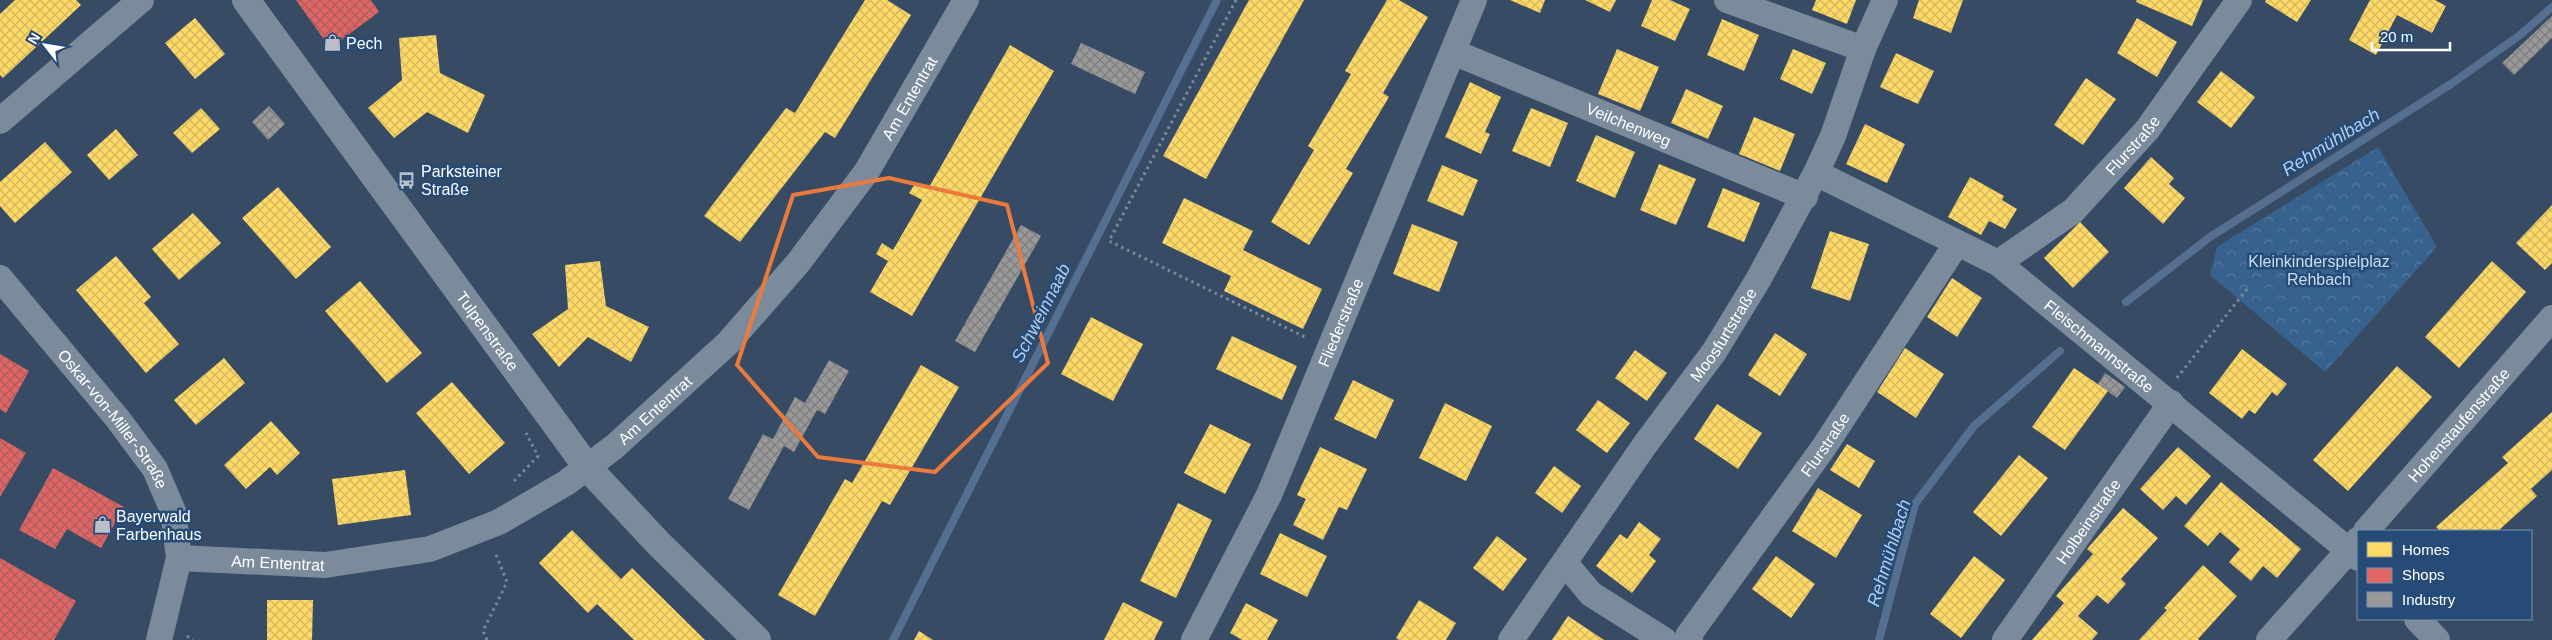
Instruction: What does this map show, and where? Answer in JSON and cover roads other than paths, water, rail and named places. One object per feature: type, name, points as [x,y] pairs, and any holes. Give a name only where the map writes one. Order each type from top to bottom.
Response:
[{"type":"street","points":[[0,121],[141,0]]},
{"type":"street","name":"Tulpenstraße","points":[[246,0],[587,467],[658,543],[757,640]]},
{"type":"street","name":"Am Ententrat","points":[[179,558],[325,565],[430,549],[499,522],[566,484],[614,447],[728,343],[798,263],[866,171],[966,0]]},
{"type":"street","name":"Fliederstraße","points":[[1194,640],[1268,495],[1474,0]]},
{"type":"street","points":[[1727,0],[1864,49]]},
{"type":"street","name":"Moosfurtstraße","points":[[1511,640],[1644,446],[1714,352],[1805,197],[1833,136],[1864,49],[1885,0]]},
{"type":"street","name":"Flurstraße","points":[[1998,263],[2073,211],[2147,130],[2239,0]]},
{"type":"street","name":"Veilchenweg","points":[[1452,52],[1805,197]]},
{"type":"street","name":"Fleischmannstraße","points":[[1816,173],[1998,263],[2171,403],[2357,543]]},
{"type":"street","name":"Flurstraße","points":[[1690,640],[1688,636],[1824,447],[1957,243]]},
{"type":"street","name":"Oskar-von-Miller-Straße","points":[[0,278],[118,418],[155,469],[173,511],[179,558],[159,640]]},
{"type":"street","name":"Hohenstaufenstraße","points":[[2370,530],[2552,318]]},
{"type":"street","name":"Holbeinstraße","points":[[2005,640],[2171,403]]},
{"type":"street","name":"Hohenstaufenstraße","points":[[2269,640],[2357,545]]},
{"type":"street","points":[[1564,563],[1591,594],[1664,640]]},
{"type":"street","points":[[2418,620],[2438,640]]},
{"type":"waterway","name":"Schweinnaab","points":[[893,640],[1217,0]]},
{"type":"waterway","name":"Rehmühlbach","points":[[2126,302],[2210,237],[2451,84],[2520,35],[2552,7]]},
{"type":"waterway","name":"Rehmühlbach","points":[[1879,640],[1915,504],[1974,426],[2060,351]]},
{"type":"place","name":"Pech","points":[[332,43]]},
{"type":"place","name":"Parksteiner Straße","points":[[407,180]]},
{"type":"place","name":"Bayerwald Farbenhaus","points":[[102,525]]},
{"type":"park label","name":"Kleinkinderspielplaz Rehbach","points":[[2319,270]]}]
